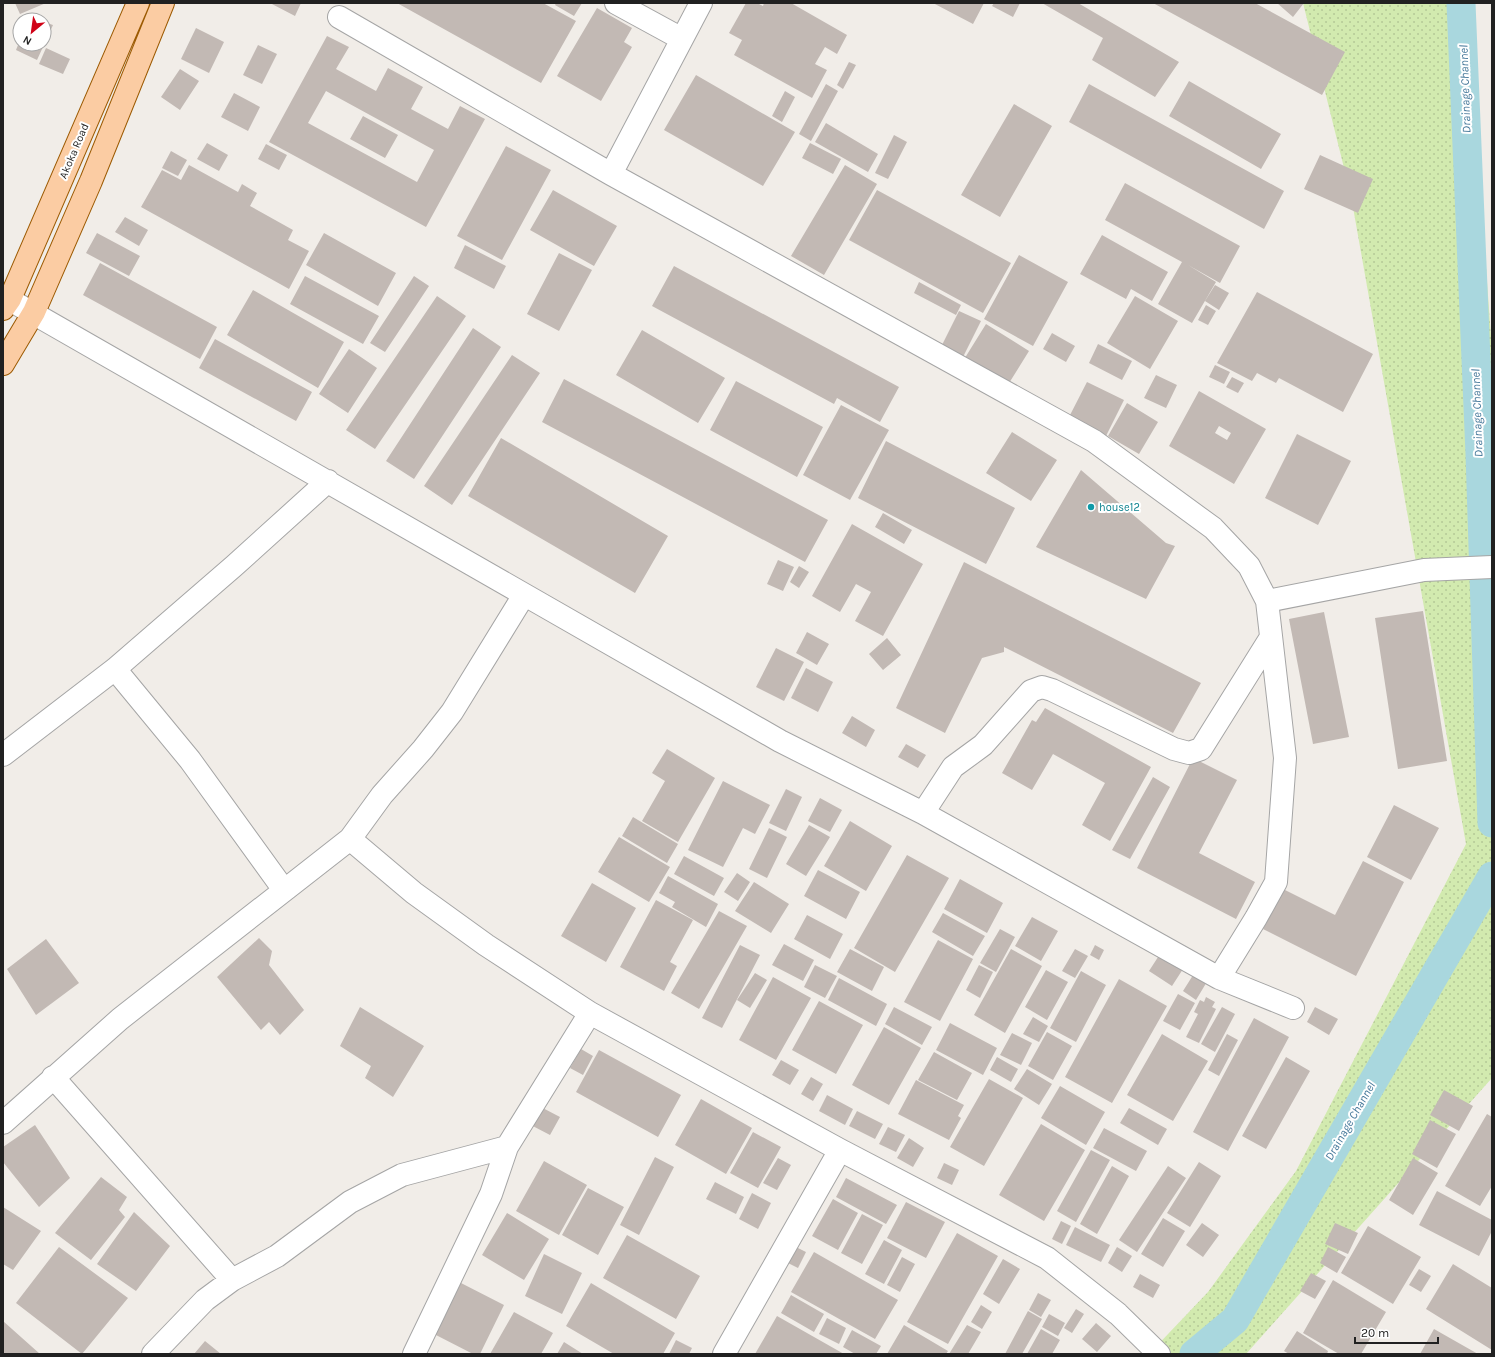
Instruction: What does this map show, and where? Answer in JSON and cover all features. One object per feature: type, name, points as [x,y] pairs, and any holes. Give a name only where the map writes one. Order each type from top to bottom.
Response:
[{"type":"main road","name":"Akoka Road","points":[[5,302],[138,3]]},
{"type":"main road","points":[[3,364],[34,312],[91,181],[163,3]]},
{"type":"street","points":[[616,3],[682,39]]},
{"type":"street","points":[[611,174],[701,3]]},
{"type":"street","points":[[339,17],[611,174],[920,347],[1094,441],[1213,528],[1249,566],[1267,601],[1285,758],[1276,882],[1219,978]]},
{"type":"street","points":[[5,302],[34,312],[780,741],[923,813],[1069,896],[1219,978],[1293,1008]]},
{"type":"street","points":[[3,755],[115,669],[234,566],[328,481]]},
{"type":"street","points":[[1267,601],[1424,570],[1492,567]]},
{"type":"street","points":[[3,1122],[120,1019],[350,839],[382,795],[424,749],[452,712],[524,595]]},
{"type":"street","points":[[923,813],[953,767],[983,745],[1031,691],[1042,687],[1052,690],[1174,749],[1190,753],[1201,749],[1272,637]]},
{"type":"street","points":[[115,669],[190,760],[284,890]]},
{"type":"street","points":[[350,839],[414,893],[474,937],[590,1013],[840,1150],[1047,1258],[1118,1314],[1158,1352]]},
{"type":"street","points":[[414,1354],[491,1194],[507,1147],[590,1013]]},
{"type":"street","points":[[53,1077],[232,1280]]},
{"type":"street","points":[[153,1354],[205,1300],[232,1280],[277,1256],[350,1202],[402,1175],[507,1147]]},
{"type":"street","points":[[724,1354],[840,1150]]},
{"type":"green space","points":[[1303,3],[1467,3],[1492,351],[1492,1078],[1246,1354],[1149,1354],[1208,1292],[1296,1171],[1466,844],[1351,196]]},
{"type":"building","points":[[15,3],[46,3],[25,12],[19,12]]},
{"type":"building","points":[[270,3],[301,3],[295,16]]},
{"type":"building","points":[[397,3],[543,3],[576,21],[541,83]]},
{"type":"building","points":[[556,3],[582,3],[574,16],[555,5]]},
{"type":"building","points":[[746,3],[757,3],[763,6],[764,3],[791,3],[847,35],[837,54],[825,47],[815,64],[827,70],[812,98],[734,55],[742,40],[729,33]]},
{"type":"building","points":[[933,3],[984,3],[973,24]]},
{"type":"building","points":[[994,3],[1020,3],[1013,17],[992,6]]},
{"type":"building","points":[[1042,3],[1078,3],[1179,62],[1155,97],[1092,60],[1103,38]]},
{"type":"building","points":[[1153,3],[1255,3],[1345,52],[1322,95]]},
{"type":"building","points":[[1277,3],[1304,3],[1293,17]]},
{"type":"building","points":[[597,8],[632,28],[624,42],[632,47],[601,101],[557,76]]},
{"type":"building","points":[[196,28],[224,42],[209,73],[181,59]]},
{"type":"building","points":[[327,36],[349,47],[336,69],[376,91],[388,68],[423,87],[411,109],[448,129],[460,106],[485,119],[426,227],[269,142]],"holes":[[[326,91],[434,150],[417,182],[308,123]]]},
{"type":"building","points":[[258,45],[277,54],[262,84],[243,75]]},
{"type":"building","points":[[52,51],[70,59],[63,74],[39,64],[44,52],[52,52]]},
{"type":"building","points":[[20,52],[41,52],[37,60]]},
{"type":"building","points":[[849,62],[856,65],[843,89],[837,85]]},
{"type":"building","points":[[180,69],[199,81],[180,110],[161,97]]},
{"type":"building","points":[[696,75],[795,132],[763,186],[664,130]]},
{"type":"building","points":[[1189,81],[1281,134],[1261,169],[1169,116]]},
{"type":"building","points":[[826,84],[838,91],[811,141],[799,134]]},
{"type":"building","points":[[1089,84],[1284,191],[1264,229],[1069,122]]},
{"type":"building","points":[[785,91],[795,97],[782,122],[772,116]]},
{"type":"building","points":[[234,93],[260,107],[248,131],[221,117]]},
{"type":"building","points":[[1014,104],[1052,126],[1000,217],[961,195]]},
{"type":"building","points":[[363,116],[398,135],[385,158],[350,139]]},
{"type":"building","points":[[826,123],[878,154],[868,172],[815,142]]},
{"type":"building","points":[[894,135],[907,142],[888,179],[875,173]]},
{"type":"building","points":[[207,143],[228,155],[219,171],[197,159]]},
{"type":"building","points":[[810,143],[841,159],[833,174],[802,158]]},
{"type":"building","points":[[266,144],[287,155],[279,170],[258,159]]},
{"type":"building","points":[[506,146],[551,170],[502,260],[457,236]]},
{"type":"building","points":[[171,151],[187,160],[178,176],[162,168]]},
{"type":"building","points":[[1320,155],[1373,179],[1358,213],[1304,189]]},
{"type":"building","points":[[189,165],[238,192],[242,184],[257,193],[250,206],[293,230],[288,240],[309,251],[289,289],[141,207],[162,170],[181,180]]},
{"type":"building","points":[[845,165],[877,184],[824,275],[791,256]]},
{"type":"building","points":[[1125,183],[1240,246],[1220,283],[1188,265],[1216,282],[1192,323],[1158,304],[1182,262],[1105,220]]},
{"type":"building","points":[[553,190],[617,226],[594,266],[530,230]]},
{"type":"building","points":[[877,190],[1011,263],[983,313],[849,240]]},
{"type":"building","points":[[125,217],[148,230],[139,246],[115,232]]},
{"type":"building","points":[[97,233],[140,256],[129,276],[86,253]]},
{"type":"building","points":[[324,233],[396,273],[378,306],[306,265]]},
{"type":"building","points":[[1102,235],[1168,272],[1152,301],[1131,289],[1126,299],[1080,274]]},
{"type":"building","points":[[465,245],[506,266],[494,289],[454,268]]},
{"type":"building","points":[[559,253],[592,270],[559,331],[527,314]]},
{"type":"building","points":[[1019,255],[1068,282],[1033,346],[984,319]]},
{"type":"building","points":[[100,263],[217,327],[200,359],[83,295]]},
{"type":"building","points":[[674,266],[899,387],[880,422],[837,398],[834,404],[652,306]]},
{"type":"building","points":[[305,276],[379,316],[363,344],[290,304]]},
{"type":"building","points":[[414,276],[429,286],[385,352],[370,343]]},
{"type":"building","points":[[919,282],[961,305],[956,315],[914,293]]},
{"type":"building","points":[[1215,285],[1229,293],[1219,310],[1205,301]]},
{"type":"building","points":[[253,290],[344,342],[318,388],[227,335]]},
{"type":"building","points":[[1257,292],[1373,354],[1343,412],[1279,378],[1276,383],[1257,373],[1252,381],[1217,363]]},
{"type":"building","points":[[437,296],[466,316],[375,449],[346,430]]},
{"type":"building","points":[[1135,296],[1178,321],[1150,369],[1107,343]]},
{"type":"building","points":[[1206,305],[1216,311],[1208,325],[1198,320]]},
{"type":"building","points":[[959,311],[981,321],[960,363],[938,353]]},
{"type":"building","points":[[986,324],[1029,351],[1006,388],[963,361]]},
{"type":"building","points":[[473,328],[501,347],[414,479],[386,461]]},
{"type":"building","points":[[642,330],[725,378],[698,423],[616,375]]},
{"type":"building","points":[[1052,333],[1075,346],[1066,362],[1043,349]]},
{"type":"building","points":[[215,339],[312,392],[296,421],[199,368]]},
{"type":"building","points":[[1098,344],[1132,361],[1122,380],[1089,363]]},
{"type":"building","points":[[349,349],[377,368],[348,413],[319,394]]},
{"type":"building","points":[[512,355],[540,373],[452,505],[424,486]]},
{"type":"building","points":[[1215,365],[1230,372],[1224,384],[1209,377]]},
{"type":"building","points":[[1156,375],[1177,385],[1166,408],[1144,398]]},
{"type":"building","points":[[1232,377],[1244,383],[1238,393],[1226,387]]},
{"type":"building","points":[[564,379],[828,520],[805,562],[542,422]]},
{"type":"building","points":[[736,381],[823,427],[797,477],[710,430]]},
{"type":"building","points":[[1087,382],[1124,400],[1106,436],[1069,417]]},
{"type":"building","points":[[1199,391],[1266,429],[1234,484],[1169,446]],"holes":[[[1219,426],[1231,433],[1227,440],[1215,433]]]},
{"type":"building","points":[[1127,403],[1158,422],[1139,454],[1108,436]]},
{"type":"building","points":[[841,405],[889,430],[850,500],[803,475]]},
{"type":"building","points":[[1012,432],[1057,460],[1031,501],[986,473]]},
{"type":"building","points":[[1297,434],[1351,461],[1318,525],[1265,498]]},
{"type":"building","points":[[501,438],[668,536],[635,593],[468,496]]},
{"type":"building","points":[[886,441],[1015,508],[986,564],[858,498]]},
{"type":"building","name":"house12","points":[[1081,470],[1166,543],[1175,546],[1146,599],[1036,547]]},
{"type":"building","points":[[883,513],[912,530],[904,544],[875,527]]},
{"type":"building","points":[[852,524],[923,564],[883,636],[855,621],[871,592],[856,584],[840,612],[812,596]]},
{"type":"building","points":[[778,560],[794,567],[783,591],[767,584]]},
{"type":"building","points":[[964,562],[1201,683],[1173,733],[1004,647],[1004,652],[982,658],[945,733],[896,708]]},
{"type":"building","points":[[799,566],[809,572],[799,588],[790,582]]},
{"type":"building","points":[[1423,611],[1447,761],[1398,769],[1375,618]]},
{"type":"building","points":[[1324,612],[1349,737],[1313,744],[1289,619]]},
{"type":"building","points":[[807,632],[829,644],[817,665],[796,653]]},
{"type":"building","points":[[887,638],[901,655],[883,670],[869,654]]},
{"type":"building","points":[[776,648],[804,662],[784,701],[756,687]]},
{"type":"building","points":[[806,668],[833,682],[818,712],[791,698]]},
{"type":"building","points":[[1045,708],[1151,767],[1110,841],[1082,825],[1105,783],[1053,754],[1032,790],[1002,773],[1032,720],[1036,722]]},
{"type":"building","points":[[852,716],[875,730],[866,747],[842,733]]},
{"type":"building","points":[[906,744],[926,755],[918,768],[898,757]]},
{"type":"building","points":[[667,749],[715,778],[678,842],[642,821],[665,781],[652,773]]},
{"type":"building","points":[[1193,758],[1237,780],[1199,853],[1255,882],[1236,919],[1137,868]]},
{"type":"building","points":[[1153,777],[1170,787],[1130,859],[1112,850]]},
{"type":"building","points":[[723,781],[770,805],[755,834],[743,828],[723,867],[688,850]]},
{"type":"building","points":[[786,789],[802,797],[786,831],[769,823]]},
{"type":"building","points":[[820,798],[842,810],[830,832],[808,821]]},
{"type":"building","points":[[1394,805],[1439,828],[1411,880],[1367,857]]},
{"type":"building","points":[[633,817],[678,844],[667,863],[622,836]]},
{"type":"building","points":[[850,821],[892,846],[866,891],[824,866]]},
{"type":"building","points":[[809,825],[830,837],[806,876],[786,864]]},
{"type":"building","points":[[769,828],[787,837],[767,878],[749,869]]},
{"type":"building","points":[[619,837],[670,867],[649,902],[598,872]]},
{"type":"building","points":[[907,855],[949,878],[895,972],[854,948]]},
{"type":"building","points":[[684,856],[724,878],[714,896],[674,874]]},
{"type":"building","points":[[1363,861],[1404,882],[1356,976],[1263,929],[1283,889],[1335,915]]},
{"type":"building","points":[[818,870],[860,892],[846,919],[804,896]]},
{"type":"building","points":[[737,873],[750,882],[738,901],[724,892]]},
{"type":"building","points":[[668,876],[718,904],[706,927],[672,907],[675,902],[659,893]]},
{"type":"building","points":[[960,879],[1003,903],[987,933],[944,909]]},
{"type":"building","points":[[754,882],[789,904],[771,933],[735,911]]},
{"type":"building","points":[[592,883],[636,908],[606,962],[561,936]]},
{"type":"building","points":[[656,900],[693,920],[670,962],[677,966],[664,991],[620,967]]},
{"type":"building","points":[[719,911],[747,926],[699,1009],[671,993]]},
{"type":"building","points":[[943,913],[985,936],[973,956],[932,932]]},
{"type":"building","points":[[807,915],[843,934],[830,959],[794,939]]},
{"type":"building","points":[[1032,917],[1058,931],[1041,961],[1015,946]]},
{"type":"building","points":[[1000,929],[1015,937],[996,972],[980,963]]},
{"type":"building","points":[[259,938],[272,951],[269,965],[304,1010],[280,1035],[269,1022],[261,1030],[217,977]]},
{"type":"building","points":[[46,939],[79,983],[36,1015],[7,969]]},
{"type":"building","points":[[938,940],[973,959],[940,1021],[904,1002]]},
{"type":"building","points":[[784,944],[814,960],[803,981],[772,965]]},
{"type":"building","points":[[740,945],[760,955],[722,1028],[702,1018]]},
{"type":"building","points":[[1095,945],[1104,950],[1099,960],[1090,955]]},
{"type":"building","points":[[850,949],[884,967],[872,991],[837,972]]},
{"type":"building","points":[[1011,949],[1042,966],[1005,1033],[974,1015]]},
{"type":"building","points":[[1075,949],[1088,956],[1075,978],[1062,971]]},
{"type":"building","points":[[1160,954],[1183,969],[1172,986],[1149,971]]},
{"type":"building","points":[[815,965],[837,976],[825,998],[804,987]]},
{"type":"building","points":[[979,965],[993,972],[980,998],[966,990]]},
{"type":"building","points":[[1046,970],[1068,982],[1047,1020],[1025,1007]]},
{"type":"building","points":[[1081,971],[1106,985],[1076,1042],[1050,1028]]},
{"type":"building","points":[[1195,972],[1208,980],[1196,1000],[1183,991]]},
{"type":"building","points":[[755,973],[767,980],[750,1008],[737,1000]]},
{"type":"building","points":[[773,977],[811,998],[776,1060],[739,1040]]},
{"type":"building","points":[[839,978],[887,1004],[876,1026],[828,1000]]},
{"type":"building","points":[[1119,979],[1167,1006],[1112,1103],[1065,1077]]},
{"type":"building","points":[[1178,994],[1195,1003],[1180,1030],[1163,1021]]},
{"type":"building","points":[[1206,997],[1215,1002],[1212,1007],[1216,1009],[1199,1043],[1186,1037],[1198,1014],[1194,1012],[1200,1000],[1204,1002]]},
{"type":"building","points":[[819,1001],[863,1025],[836,1074],[792,1050]]},
{"type":"building","points":[[360,1007],[424,1046],[393,1097],[365,1078],[371,1066],[340,1046]]},
{"type":"building","points":[[894,1007],[932,1027],[922,1045],[885,1024]]},
{"type":"building","points":[[1222,1007],[1235,1014],[1215,1052],[1201,1044]]},
{"type":"building","points":[[1315,1007],[1338,1019],[1329,1035],[1307,1022]]},
{"type":"building","points":[[1033,1017],[1048,1026],[1039,1042],[1023,1034]]},
{"type":"building","points":[[1254,1018],[1289,1037],[1228,1151],[1193,1132]]},
{"type":"building","points":[[950,1023],[997,1048],[983,1075],[936,1050]]},
{"type":"building","points":[[884,1027],[921,1048],[889,1105],[852,1085]]},
{"type":"building","points":[[1047,1032],[1072,1046],[1053,1080],[1028,1066]]},
{"type":"building","points":[[1012,1033],[1032,1043],[1021,1065],[1000,1055]]},
{"type":"building","points":[[1162,1034],[1208,1061],[1173,1121],[1127,1095]]},
{"type":"building","points":[[1227,1034],[1238,1040],[1219,1076],[1208,1070]]},
{"type":"building","points":[[581,1049],[593,1056],[583,1075],[570,1068]]},
{"type":"building","points":[[599,1050],[681,1095],[658,1137],[576,1092]]},
{"type":"building","points":[[934,1052],[972,1073],[957,1100],[918,1080]]},
{"type":"building","points":[[997,1057],[1018,1069],[1011,1082],[990,1070]]},
{"type":"building","points":[[1286,1057],[1310,1071],[1266,1149],[1242,1136]]},
{"type":"building","points":[[781,1060],[799,1070],[790,1085],[772,1075]]},
{"type":"building","points":[[1027,1069],[1052,1084],[1039,1105],[1014,1089]]},
{"type":"building","points":[[811,1077],[823,1084],[813,1101],[801,1094]]},
{"type":"building","points":[[989,1079],[1023,1098],[984,1166],[950,1147]]},
{"type":"building","points":[[916,1080],[964,1105],[958,1116],[961,1118],[949,1140],[898,1114]]},
{"type":"building","points":[[1060,1086],[1105,1112],[1086,1145],[1041,1118]]},
{"type":"building","points":[[1444,1090],[1473,1106],[1459,1131],[1430,1115]]},
{"type":"building","points":[[827,1095],[853,1109],[845,1125],[819,1111]]},
{"type":"building","points":[[701,1099],[752,1128],[726,1174],[675,1145]]},
{"type":"building","points":[[537,1105],[560,1117],[550,1135],[527,1123]]},
{"type":"building","points":[[1129,1108],[1167,1129],[1158,1145],[1120,1123]]},
{"type":"building","points":[[857,1111],[883,1124],[875,1139],[849,1126]]},
{"type":"building","points":[[1487,1114],[1492,1117],[1492,1186],[1480,1206],[1445,1186]]},
{"type":"building","points":[[1430,1120],[1456,1134],[1437,1168],[1412,1154]]},
{"type":"building","points":[[1041,1124],[1085,1150],[1044,1221],[999,1195]]},
{"type":"building","points":[[35,1125],[70,1178],[39,1207],[3,1162],[3,1147]]},
{"type":"building","points":[[888,1127],[905,1135],[896,1152],[879,1144]]},
{"type":"building","points":[[1104,1128],[1147,1151],[1136,1171],[1093,1148]]},
{"type":"building","points":[[753,1132],[781,1147],[758,1188],[730,1173]]},
{"type":"building","points":[[909,1138],[924,1148],[913,1167],[897,1158]]},
{"type":"building","points":[[1091,1150],[1110,1160],[1076,1222],[1057,1211]]},
{"type":"building","points":[[655,1157],[674,1167],[639,1235],[620,1225]]},
{"type":"building","points":[[778,1158],[791,1165],[777,1190],[763,1183]]},
{"type":"building","points":[[1413,1158],[1438,1173],[1413,1215],[1389,1200]]},
{"type":"building","points":[[544,1161],[587,1185],[559,1235],[516,1211]]},
{"type":"building","points":[[1199,1162],[1221,1176],[1190,1227],[1167,1213]]},
{"type":"building","points":[[944,1163],[959,1170],[952,1185],[937,1178]]},
{"type":"building","points":[[1112,1166],[1129,1176],[1097,1234],[1080,1224]]},
{"type":"building","points":[[1168,1166],[1186,1178],[1137,1252],[1119,1240]]},
{"type":"building","points":[[101,1177],[127,1197],[119,1210],[125,1217],[91,1260],[55,1233]]},
{"type":"building","points":[[846,1178],[897,1205],[886,1224],[836,1197]]},
{"type":"building","points":[[715,1182],[744,1197],[736,1214],[706,1199]]},
{"type":"building","points":[[588,1188],[624,1207],[598,1255],[562,1235]]},
{"type":"building","points":[[1437,1191],[1492,1220],[1492,1231],[1479,1256],[1419,1225]]},
{"type":"building","points":[[752,1193],[771,1203],[758,1229],[739,1219]]},
{"type":"building","points":[[833,1199],[858,1213],[838,1250],[812,1236]]},
{"type":"building","points":[[906,1202],[945,1222],[926,1258],[887,1238]]},
{"type":"building","points":[[3,1207],[41,1231],[13,1270],[3,1264]]},
{"type":"building","points":[[134,1212],[170,1246],[136,1291],[97,1264]]},
{"type":"building","points":[[507,1213],[549,1239],[524,1280],[482,1255]]},
{"type":"building","points":[[862,1214],[883,1225],[862,1264],[841,1253]]},
{"type":"building","points":[[1163,1218],[1185,1231],[1163,1267],[1141,1254]]},
{"type":"building","points":[[1061,1221],[1071,1226],[1062,1244],[1052,1239]]},
{"type":"building","points":[[1202,1223],[1219,1235],[1203,1257],[1186,1245]]},
{"type":"building","points":[[1335,1223],[1358,1233],[1348,1254],[1325,1244]]},
{"type":"building","points":[[1368,1226],[1421,1257],[1393,1304],[1341,1273]]},
{"type":"building","points":[[1075,1227],[1110,1245],[1101,1262],[1066,1245]]},
{"type":"building","points":[[957,1233],[998,1256],[948,1344],[907,1322]]},
{"type":"building","points":[[627,1235],[700,1276],[676,1319],[603,1278]]},
{"type":"building","points":[[884,1240],[902,1250],[884,1284],[865,1274]]},
{"type":"building","points":[[792,1245],[806,1252],[798,1268],[784,1261]]},
{"type":"building","points":[[59,1247],[128,1298],[82,1354],[16,1303]]},
{"type":"building","points":[[1117,1247],[1132,1256],[1122,1272],[1108,1263]]},
{"type":"building","points":[[1328,1247],[1346,1257],[1337,1273],[1320,1263]]},
{"type":"building","points":[[814,1252],[898,1300],[875,1339],[791,1292]]},
{"type":"building","points":[[544,1254],[582,1273],[562,1314],[525,1296]]},
{"type":"building","points":[[902,1257],[915,1264],[900,1292],[887,1285]]},
{"type":"building","points":[[1003,1259],[1020,1269],[999,1304],[983,1294]]},
{"type":"building","points":[[1453,1264],[1492,1288],[1492,1350],[1426,1309]]},
{"type":"building","points":[[1419,1269],[1431,1276],[1421,1292],[1409,1285]]},
{"type":"building","points":[[1311,1273],[1326,1281],[1315,1299],[1300,1291]]},
{"type":"building","points":[[1140,1274],[1160,1285],[1153,1298],[1133,1287]]},
{"type":"building","points":[[1333,1280],[1386,1312],[1361,1354],[1339,1354],[1303,1333]]},
{"type":"building","points":[[461,1283],[504,1305],[480,1354],[473,1354],[434,1334]]},
{"type":"building","points":[[591,1283],[675,1333],[663,1354],[614,1354],[566,1326]]},
{"type":"building","points":[[1038,1293],[1051,1300],[1041,1317],[1029,1310]]},
{"type":"building","points":[[791,1295],[824,1314],[814,1332],[781,1313]]},
{"type":"building","points":[[981,1305],[992,1312],[982,1329],[971,1322]]},
{"type":"building","points":[[1076,1309],[1084,1314],[1072,1333],[1064,1328]]},
{"type":"building","points":[[1028,1311],[1042,1319],[1022,1354],[1005,1354]]},
{"type":"building","points":[[514,1312],[553,1333],[541,1354],[490,1354]]},
{"type":"building","points":[[1049,1314],[1065,1323],[1058,1336],[1042,1327]]},
{"type":"building","points":[[777,1316],[844,1354],[755,1354]]},
{"type":"building","points":[[827,1318],[846,1328],[839,1344],[819,1334]]},
{"type":"building","points":[[3,1321],[40,1354],[3,1354]]},
{"type":"building","points":[[1096,1323],[1111,1336],[1097,1352],[1082,1339]]},
{"type":"building","points":[[904,1325],[948,1351],[946,1354],[887,1354]]},
{"type":"building","points":[[967,1325],[981,1332],[968,1354],[949,1354]]},
{"type":"building","points":[[1041,1329],[1060,1340],[1052,1354],[1027,1354]]},
{"type":"building","points":[[1434,1329],[1478,1354],[1420,1354]]},
{"type":"building","points":[[852,1330],[881,1346],[876,1354],[855,1354],[843,1347]]},
{"type":"building","points":[[1297,1331],[1328,1351],[1327,1354],[1289,1354],[1284,1351]]},
{"type":"building","points":[[676,1340],[692,1348],[689,1354],[669,1354]]},
{"type":"building","points":[[205,1341],[221,1354],[194,1354]]},
{"type":"building","points":[[564,1342],[583,1354],[557,1354]]},
{"type":"waterway","name":"Drainage Channel","points":[[1461,3],[1480,454],[1492,823]]},
{"type":"waterway","name":"Drainage Channel","points":[[1194,1354],[1235,1320],[1492,876]]},
{"type":"place","name":"house12","points":[[1091,507]]}]
